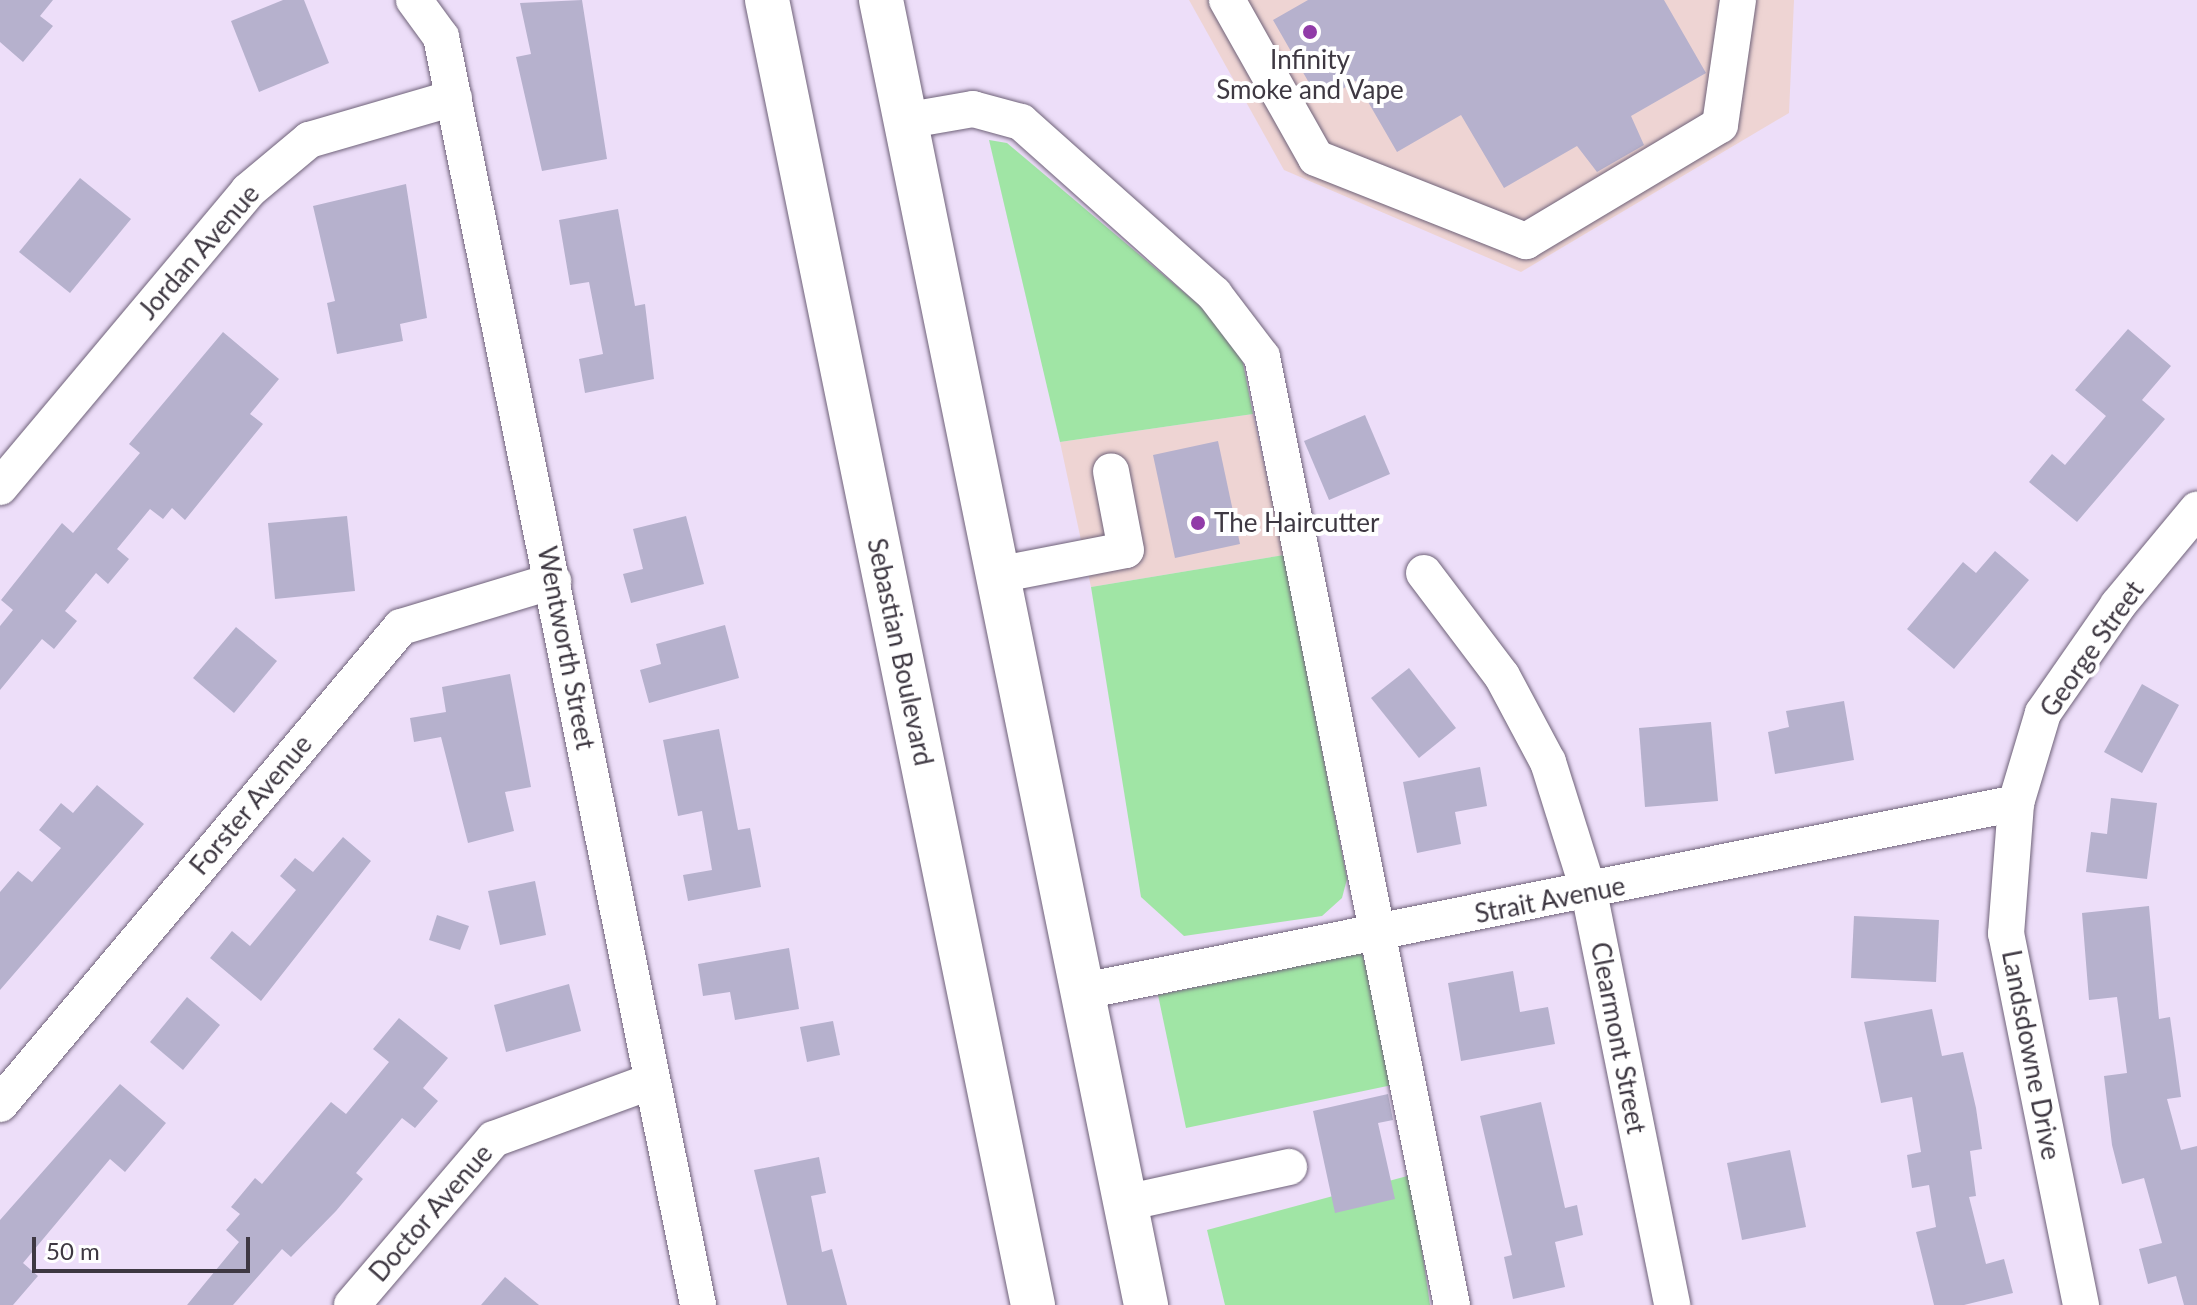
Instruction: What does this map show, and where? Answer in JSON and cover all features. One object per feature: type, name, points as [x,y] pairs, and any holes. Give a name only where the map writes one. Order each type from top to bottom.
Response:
[{"type":"main road","name":"Sebastian Boulevard","points":[[767,0],[1033,1305]]},
{"type":"main road","points":[[881,0],[1146,1305]]},
{"type":"street","name":"Wentworth Street","points":[[414,0],[441,37],[698,1305]]},
{"type":"street","points":[[1239,4],[1316,158],[1526,241],[1720,125],[1738,0]]},
{"type":"street","name":"Jordan Avenue","points":[[0,487],[248,191],[309,140],[454,98]]},
{"type":"street","points":[[904,121],[973,109],[1021,122],[1247,330],[1262,357],[1452,1305]]},
{"type":"street","points":[[997,575],[1126,550],[1111,471]]},
{"type":"street","name":"George Street","points":[[2016,803],[2043,713],[2118,605],[2197,510]]},
{"type":"street","name":"Clearmont Street","points":[[1424,573],[1502,676],[1548,762],[1589,892],[1672,1305]]},
{"type":"street","name":"Forster Avenue","points":[[0,1104],[401,627],[553,581]]},
{"type":"street","name":"Strait Avenue","points":[[1084,991],[1589,892],[2016,803]]},
{"type":"street","name":"Landsdowne Drive","points":[[2016,803],[2006,934],[2081,1305]]},
{"type":"street","name":"Doctor Avenue","points":[[352,1305],[494,1139],[652,1081]]},
{"type":"street","points":[[1125,1203],[1289,1167]]},
{"type":"shaded area","points":[[1189,0],[1794,0],[1789,113],[1521,272],[1284,170]]},
{"type":"shaded area","points":[[1253,414],[1284,555],[1091,587],[1060,442]]},
{"type":"green space","points":[[989,140],[1007,143],[1199,305],[1241,353],[1253,414],[1060,442]]},
{"type":"green space","points":[[1284,555],[1347,879],[1342,898],[1322,916],[1184,936],[1141,897],[1091,587]]},
{"type":"green space","points":[[1362,953],[1397,1084],[1186,1128],[1158,995]]},
{"type":"green space","points":[[1411,1175],[1430,1305],[1225,1305],[1207,1230]]},
{"type":"building","points":[[0,0],[53,0],[40,16],[53,26],[23,62],[0,42]]},
{"type":"building","points":[[283,0],[304,0],[329,63],[259,92],[231,21]]},
{"type":"building","points":[[582,0],[607,159],[542,171],[516,57],[531,54],[520,3]]},
{"type":"building","points":[[1308,0],[1664,0],[1706,73],[1631,116],[1644,145],[1597,172],[1577,146],[1504,188],[1461,115],[1397,152],[1356,81],[1320,102],[1273,20]]},
{"type":"building","points":[[80,178],[131,219],[70,293],[19,252]]},
{"type":"building","points":[[406,184],[427,318],[400,324],[403,341],[337,354],[327,303],[335,301],[313,206]]},
{"type":"building","points":[[618,209],[635,306],[645,304],[654,379],[585,393],[579,359],[603,354],[589,282],[570,285],[559,220]]},
{"type":"building","points":[[2128,329],[2171,366],[2142,400],[2165,419],[2077,522],[2029,482],[2052,454],[2065,465],[2106,416],[2075,390]]},
{"type":"building","points":[[223,332],[279,379],[250,414],[263,424],[185,520],[172,508],[163,519],[150,509],[117,549],[129,559],[108,584],[96,573],[65,611],[77,621],[54,649],[42,639],[0,690],[0,626],[13,610],[1,600],[62,523],[73,533],[140,453],[129,444]]},
{"type":"building","points":[[1365,415],[1390,474],[1329,500],[1304,441]]},
{"type":"building","points":[[1218,441],[1240,544],[1175,558],[1153,455]]},
{"type":"building","points":[[347,516],[355,591],[275,599],[268,523]]},
{"type":"building","points":[[686,516],[704,584],[631,603],[623,574],[643,569],[633,529]]},
{"type":"building","points":[[1995,551],[2029,580],[1954,669],[1907,629],[1963,562],[1976,573]]},
{"type":"building","points":[[725,625],[739,678],[649,703],[640,670],[661,664],[656,644]]},
{"type":"building","points":[[236,627],[277,661],[234,713],[193,678]]},
{"type":"building","points":[[1409,668],[1456,728],[1419,758],[1371,698]]},
{"type":"building","points":[[510,674],[531,787],[505,792],[514,831],[468,843],[441,737],[414,742],[410,718],[446,712],[442,687]]},
{"type":"building","points":[[2142,684],[2179,705],[2142,773],[2104,752]]},
{"type":"building","points":[[1844,701],[1854,760],[1775,774],[1768,732],[1789,727],[1786,711]]},
{"type":"building","points":[[1711,722],[1718,801],[1645,807],[1639,728]]},
{"type":"building","points":[[719,729],[738,830],[750,828],[761,887],[688,901],[683,875],[712,870],[702,811],[678,816],[663,740]]},
{"type":"building","points":[[1480,767],[1487,806],[1455,812],[1461,844],[1417,853],[1403,782]]},
{"type":"building","points":[[97,785],[144,824],[0,990],[0,892],[18,871],[32,882],[61,848],[39,830],[61,803],[73,813]]},
{"type":"building","points":[[2111,798],[2157,803],[2147,879],[2086,872],[2091,832],[2107,834]]},
{"type":"building","points":[[343,837],[371,861],[261,1001],[210,958],[232,931],[250,946],[296,890],[280,876],[295,858],[313,872]]},
{"type":"building","points":[[535,881],[546,935],[500,945],[488,891]]},
{"type":"building","points":[[2149,906],[2159,1019],[2170,1017],[2181,1097],[2167,1099],[2181,1150],[2197,1146],[2197,1305],[2184,1305],[2176,1276],[2148,1284],[2139,1249],[2162,1243],[2144,1178],[2122,1184],[2112,1145],[2104,1076],[2127,1073],[2117,997],[2089,1000],[2082,913]]},
{"type":"building","points":[[437,915],[469,926],[460,950],[429,940]]},
{"type":"building","points":[[1854,916],[1939,920],[1936,982],[1851,978]]},
{"type":"building","points":[[789,948],[799,1009],[735,1020],[730,992],[703,996],[698,964]]},
{"type":"building","points":[[1513,971],[1520,1012],[1548,1007],[1555,1044],[1461,1061],[1448,983]]},
{"type":"building","points":[[569,984],[581,1031],[506,1052],[494,1005]]},
{"type":"building","points":[[187,997],[220,1025],[183,1070],[150,1042]]},
{"type":"building","points":[[1932,1009],[1942,1056],[1963,1052],[1982,1149],[1970,1151],[1976,1196],[1969,1197],[1986,1264],[2004,1259],[2013,1293],[1964,1305],[1934,1305],[1916,1232],[1936,1227],[1929,1185],[1912,1188],[1907,1155],[1921,1152],[1912,1097],[1881,1103],[1864,1022]]},
{"type":"building","points":[[399,1018],[448,1058],[423,1088],[438,1101],[415,1128],[402,1118],[356,1173],[363,1179],[336,1211],[291,1257],[282,1249],[233,1305],[187,1305],[239,1242],[226,1230],[240,1214],[231,1207],[255,1178],[262,1184],[331,1102],[346,1114],[389,1062],[373,1049]]},
{"type":"building","points":[[833,1021],[840,1055],[807,1062],[800,1027]]},
{"type":"building","points":[[120,1084],[166,1123],[125,1172],[110,1159],[23,1263],[38,1276],[13,1305],[0,1305],[0,1220]]},
{"type":"building","points":[[1388,1094],[1393,1120],[1378,1123],[1395,1199],[1335,1213],[1313,1111]]},
{"type":"building","points":[[1541,1102],[1565,1208],[1577,1205],[1583,1235],[1555,1242],[1565,1287],[1513,1299],[1504,1257],[1512,1255],[1480,1116]]},
{"type":"building","points":[[1790,1150],[1806,1227],[1742,1240],[1727,1163]]},
{"type":"building","points":[[819,1157],[826,1193],[811,1196],[822,1252],[832,1249],[847,1305],[787,1305],[754,1170]]},
{"type":"building","points":[[505,1277],[539,1305],[481,1305]]},
{"type":"place","name":"Infinity Smoke and Vape","points":[[1310,32]]},
{"type":"place","name":"The Haircutter","points":[[1198,523]]}]
